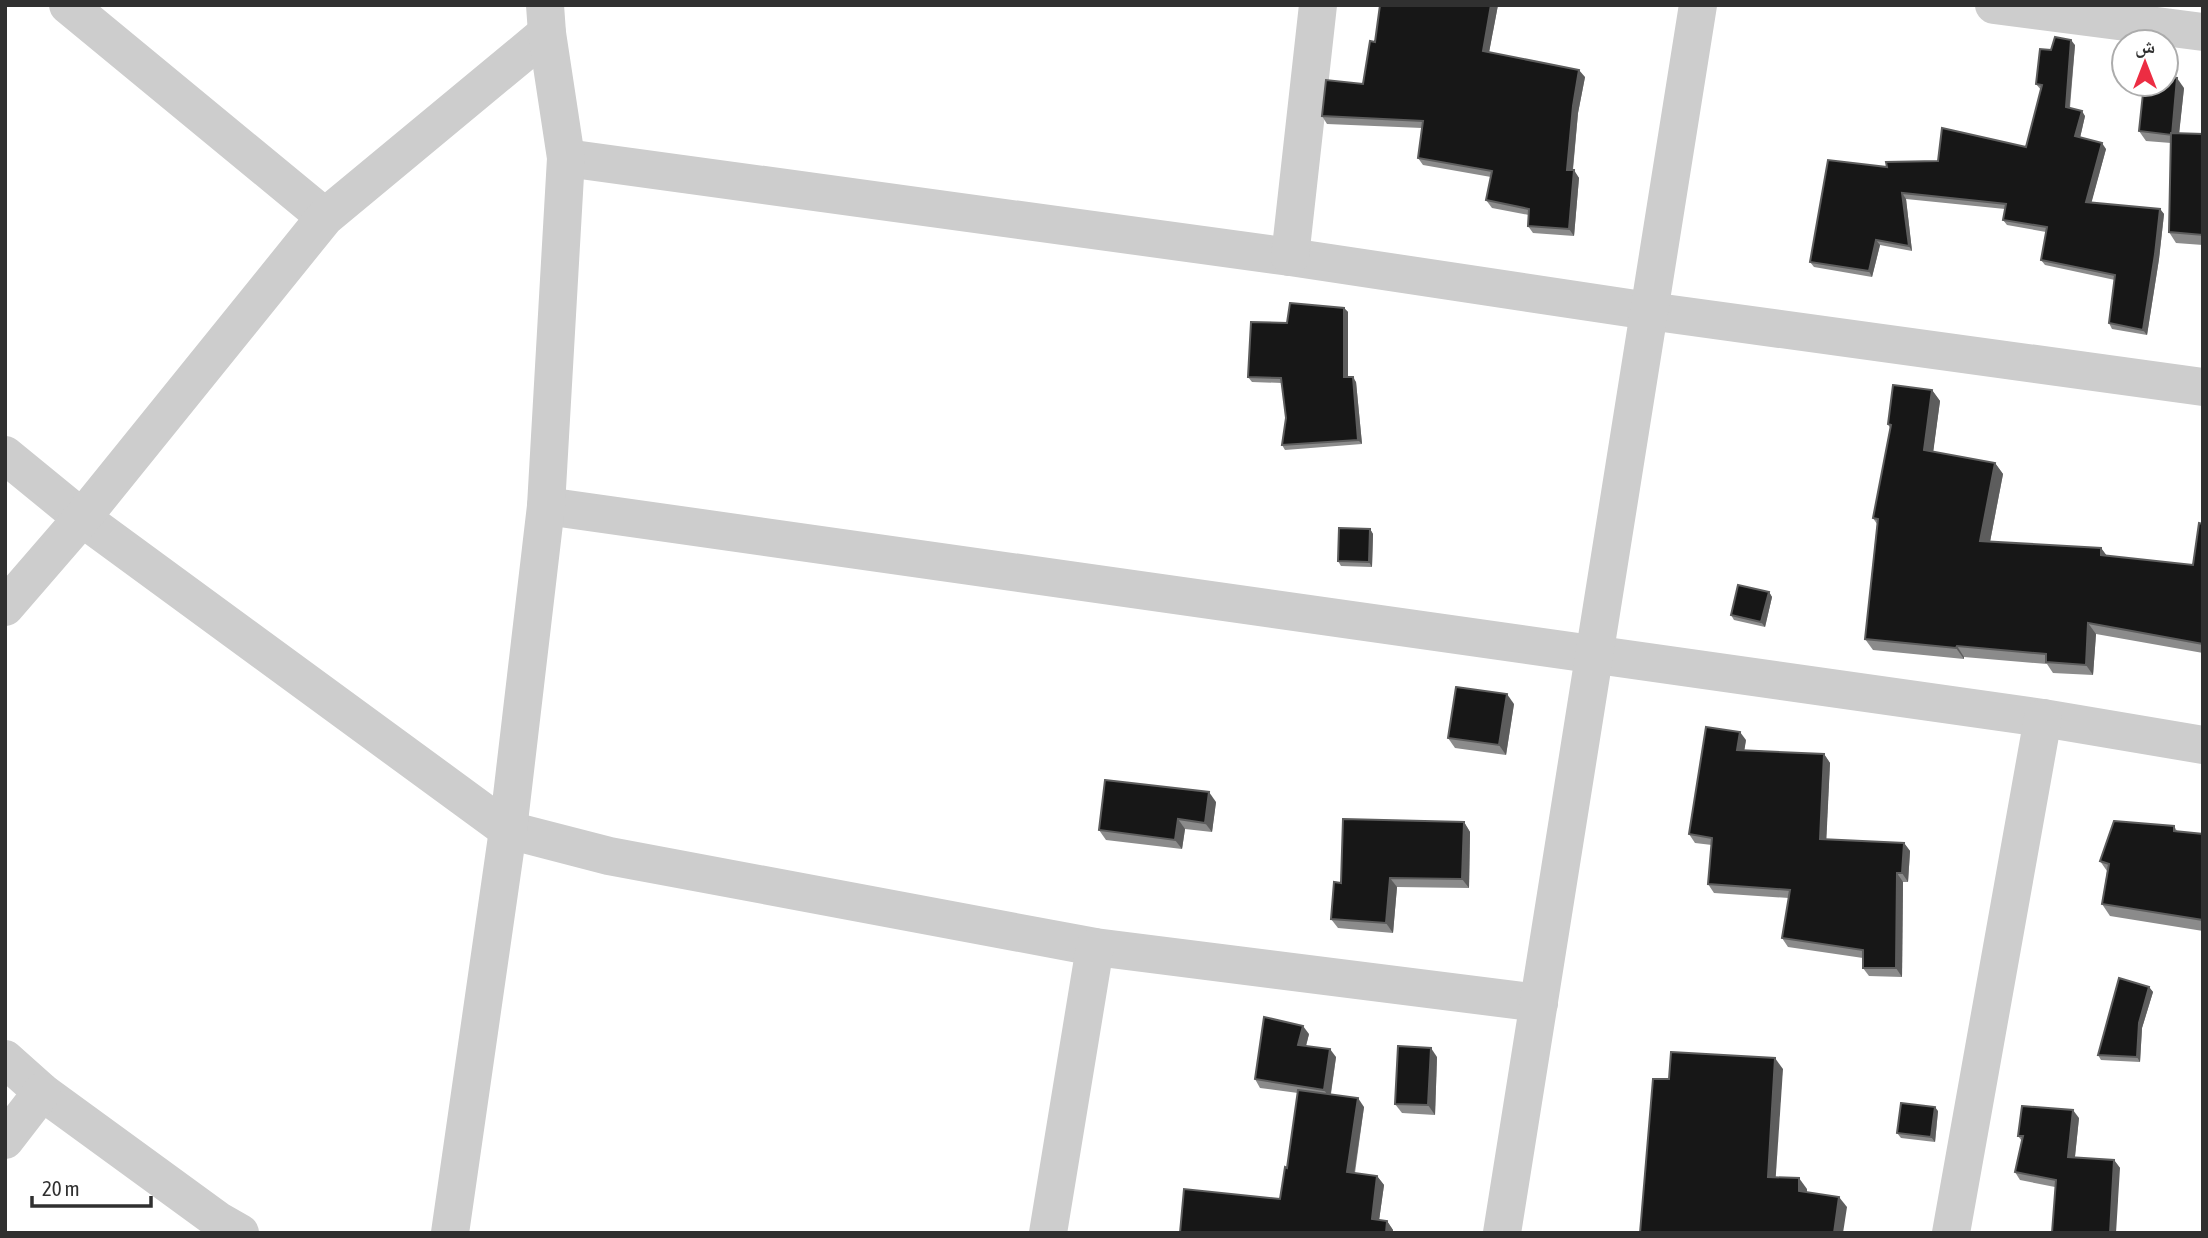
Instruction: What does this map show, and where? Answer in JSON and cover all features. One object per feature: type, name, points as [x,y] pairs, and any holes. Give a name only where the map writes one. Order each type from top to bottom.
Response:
[{"type":"street","points":[[68,5],[325,218]]},
{"type":"street","points":[[1290,257],[1318,5]]},
{"type":"street","points":[[1502,1233],[1698,5]]},
{"type":"street","points":[[1994,5],[2203,32]]},
{"type":"street","points":[[5,607],[82,518],[325,218],[546,19]]},
{"type":"street","points":[[450,1233],[508,830],[546,506],[566,158],[546,19]]},
{"type":"street","points":[[566,158],[1290,257],[1649,312],[2203,387]]},
{"type":"street","points":[[5,455],[82,518],[508,830],[609,856],[1095,947],[1539,1003]]},
{"type":"street","points":[[546,506],[2043,718],[2203,746]]},
{"type":"street","points":[[1951,1233],[2043,718]]},
{"type":"street","points":[[1048,1233],[1095,947]]},
{"type":"street","points":[[5,1059],[42,1092],[219,1221],[240,1233]]},
{"type":"street","points":[[5,1140],[42,1092]]},
{"type":"building","points":[[1380,5],[1491,5],[1483,51],[1579,70],[1567,170],[1574,170],[1569,229],[1528,226],[1529,209],[1486,200],[1492,171],[1418,158],[1423,121],[1322,116],[1326,80],[1363,84],[1370,41],[1375,42]]},
{"type":"building","points":[[2055,37],[2071,40],[2066,107],[2082,111],[2075,136],[2102,143],[2086,202],[2160,209],[2143,330],[2109,323],[2115,275],[2041,260],[2047,227],[2003,220],[2006,204],[1902,193],[1909,246],[1876,240],[1869,271],[1810,262],[1828,160],[1887,167],[1886,162],[1938,161],[1942,128],[2026,147],[2042,85],[2036,84],[2040,49],[2051,50]]},
{"type":"building","points":[[2143,98],[2175,98],[2172,135],[2139,131]]},
{"type":"building","points":[[2171,133],[2203,134],[2203,235],[2169,232]]},
{"type":"building","points":[[1290,303],[1344,308],[1344,377],[1353,377],[1358,440],[1282,445],[1286,418],[1281,378],[1248,377],[1251,322],[1287,323]]},
{"type":"building","points":[[1893,385],[1932,390],[1924,450],[1995,463],[1980,541],[2101,548],[2101,555],[2193,565],[2199,523],[2203,524],[2203,644],[2088,623],[2086,665],[2046,662],[2046,654],[1865,639],[1878,519],[1873,518],[1891,425],[1888,424]]},
{"type":"building","points":[[1339,528],[1370,529],[1369,562],[1338,561]]},
{"type":"building","points":[[1738,585],[1769,592],[1761,622],[1731,615]]},
{"type":"building","points":[[1456,687],[1507,694],[1499,745],[1448,738]]},
{"type":"building","points":[[1706,727],[1740,732],[1737,750],[1824,754],[1820,839],[1904,843],[1902,873],[1897,873],[1896,968],[1863,968],[1863,950],[1782,938],[1790,890],[1708,884],[1712,838],[1689,834]]},
{"type":"building","points":[[1105,780],[1209,792],[1205,823],[1178,819],[1175,840],[1099,830]]},
{"type":"building","points":[[1343,819],[1464,822],[1462,879],[1390,878],[1386,923],[1331,919],[1334,882],[1341,883]]},
{"type":"building","points":[[2114,821],[2174,826],[2174,831],[2203,834],[2203,920],[2102,904],[2109,864],[2100,861]]},
{"type":"building","points":[[2119,978],[2149,987],[2139,1023],[2137,1057],[2098,1055]]},
{"type":"building","points":[[1264,1017],[1303,1026],[1298,1045],[1330,1049],[1324,1090],[1255,1079]]},
{"type":"building","points":[[1398,1046],[1431,1048],[1428,1105],[1395,1104]]},
{"type":"building","points":[[1671,1052],[1775,1058],[1768,1177],[1799,1178],[1799,1191],[1839,1197],[1834,1233],[1640,1233],[1653,1079],[1669,1079]]},
{"type":"building","points":[[1298,1090],[1358,1098],[1347,1172],[1377,1176],[1372,1219],[1387,1221],[1386,1233],[1180,1233],[1184,1189],[1280,1199]]},
{"type":"building","points":[[1901,1103],[1935,1107],[1931,1137],[1897,1133]]},
{"type":"building","points":[[2022,1106],[2073,1110],[2068,1157],[2114,1160],[2110,1233],[2052,1233],[2056,1180],[2015,1172],[2023,1136],[2018,1136]]}]
